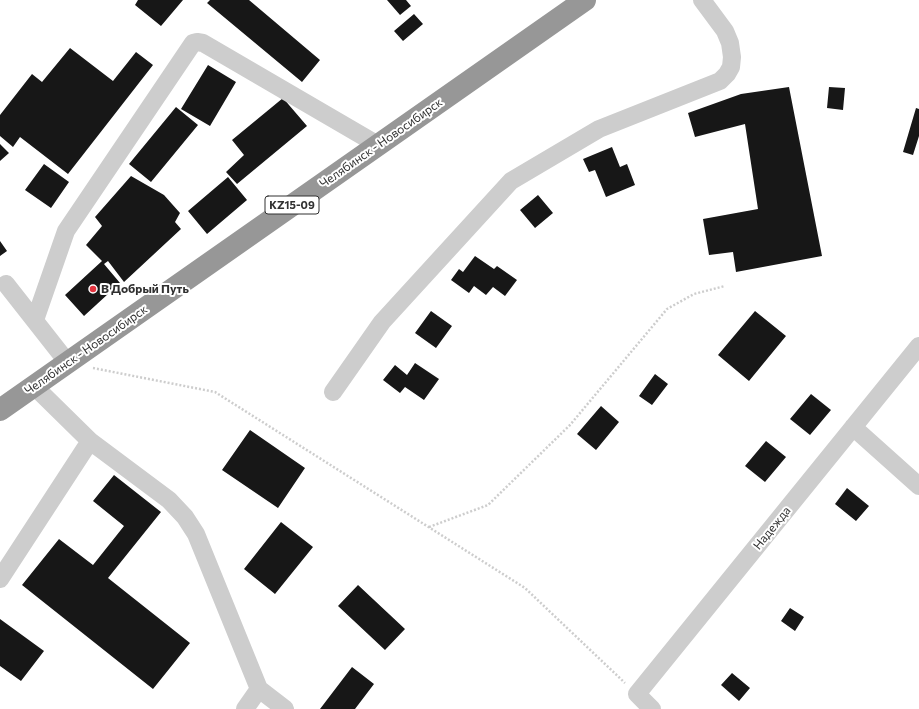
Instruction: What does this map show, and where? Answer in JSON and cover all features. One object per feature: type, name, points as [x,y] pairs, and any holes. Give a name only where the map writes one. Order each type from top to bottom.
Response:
[{"type":"highway","name":"Челябинск - Новосибирск","points":[[0,410],[585,0]]},
{"type":"lane","points":[[333,392],[382,322],[511,181],[599,129],[720,80],[728,74],[732,57],[730,43],[725,31],[702,0]]},
{"type":"lane","points":[[35,320],[66,231],[193,43],[203,43],[378,145]]},
{"type":"lane","points":[[6,284],[68,363]]},
{"type":"lane","name":"Надежда","points":[[637,694],[919,346]]},
{"type":"lane","points":[[34,386],[90,441],[169,500],[186,517],[196,534],[259,689],[285,709]]},
{"type":"lane","points":[[853,427],[919,486]]},
{"type":"lane","points":[[0,579],[90,441]]},
{"type":"lane","points":[[245,709],[259,689]]},
{"type":"lane","points":[[637,694],[652,709]]},
{"type":"path","points":[[429,527],[488,505],[570,425],[667,309],[694,294],[725,286]]},
{"type":"path","points":[[68,363],[215,392],[525,588],[637,694]]},
{"type":"building","points":[[138,0],[183,0],[161,26],[135,5]]},
{"type":"building","points":[[210,0],[249,0],[320,60],[302,82],[207,3]]},
{"type":"building","points":[[387,0],[406,0],[411,6],[400,15]]},
{"type":"building","points":[[414,14],[423,24],[403,41],[394,31]]},
{"type":"building","points":[[70,48],[113,81],[136,52],[153,65],[68,174],[20,137],[13,147],[0,136],[0,115],[32,74],[42,82]]},
{"type":"building","points":[[208,65],[236,82],[210,126],[181,109]]},
{"type":"building","points":[[789,87],[822,256],[736,272],[733,252],[709,255],[703,219],[758,209],[745,124],[695,137],[688,113],[741,94]]},
{"type":"building","points":[[829,87],[845,88],[843,110],[827,108]]},
{"type":"building","points":[[283,98],[307,126],[237,184],[226,172],[244,155],[232,140]]},
{"type":"building","points":[[176,107],[198,125],[151,182],[129,164]]},
{"type":"building","points":[[916,108],[919,109],[919,136],[913,155],[903,152]]},
{"type":"building","points":[[0,144],[9,153],[0,161]]},
{"type":"building","points":[[612,147],[620,167],[627,164],[635,185],[606,197],[595,170],[589,172],[583,159]]},
{"type":"building","points":[[44,164],[69,182],[51,208],[25,190]]},
{"type":"building","points":[[131,176],[164,195],[180,213],[175,222],[181,229],[124,282],[108,261],[104,264],[120,283],[84,316],[65,295],[102,261],[86,245],[102,226],[95,217]]},
{"type":"building","points":[[228,177],[247,200],[207,234],[188,211]]},
{"type":"building","points":[[538,195],[553,213],[535,228],[520,210]]},
{"type":"building","points":[[0,241],[7,251],[0,256]]},
{"type":"building","points":[[475,256],[494,269],[497,266],[517,280],[505,296],[493,287],[486,295],[474,286],[469,293],[451,280],[459,269],[463,272]]},
{"type":"building","points":[[431,311],[452,326],[436,348],[415,333]]},
{"type":"building","points":[[755,311],[786,336],[749,381],[718,355]]},
{"type":"building","points":[[415,363],[439,379],[424,400],[405,387],[400,393],[383,380],[395,365],[407,375]]},
{"type":"building","points":[[655,374],[668,384],[652,405],[639,396]]},
{"type":"building","points":[[811,394],[831,410],[810,435],[790,419]]},
{"type":"building","points":[[601,406],[619,422],[596,450],[577,434]]},
{"type":"building","points":[[250,430],[305,468],[278,508],[222,470]]},
{"type":"building","points":[[766,441],[786,457],[765,482],[745,466]]},
{"type":"building","points":[[114,475],[161,512],[108,578],[190,643],[153,689],[22,585],[59,539],[93,565],[124,526],[93,501]]},
{"type":"building","points":[[847,488],[869,506],[856,521],[835,504]]},
{"type":"building","points":[[281,522],[313,547],[275,594],[244,569]]},
{"type":"building","points":[[358,585],[405,629],[385,650],[338,606]]},
{"type":"building","points":[[790,608],[804,617],[795,631],[781,621]]},
{"type":"building","points":[[0,619],[44,651],[21,681],[0,666]]},
{"type":"building","points":[[352,667],[374,684],[355,709],[320,709]]},
{"type":"building","points":[[732,673],[750,688],[739,701],[721,685]]},
{"type":"place","name":"В Добрый Путь","points":[[93,289]]}]
